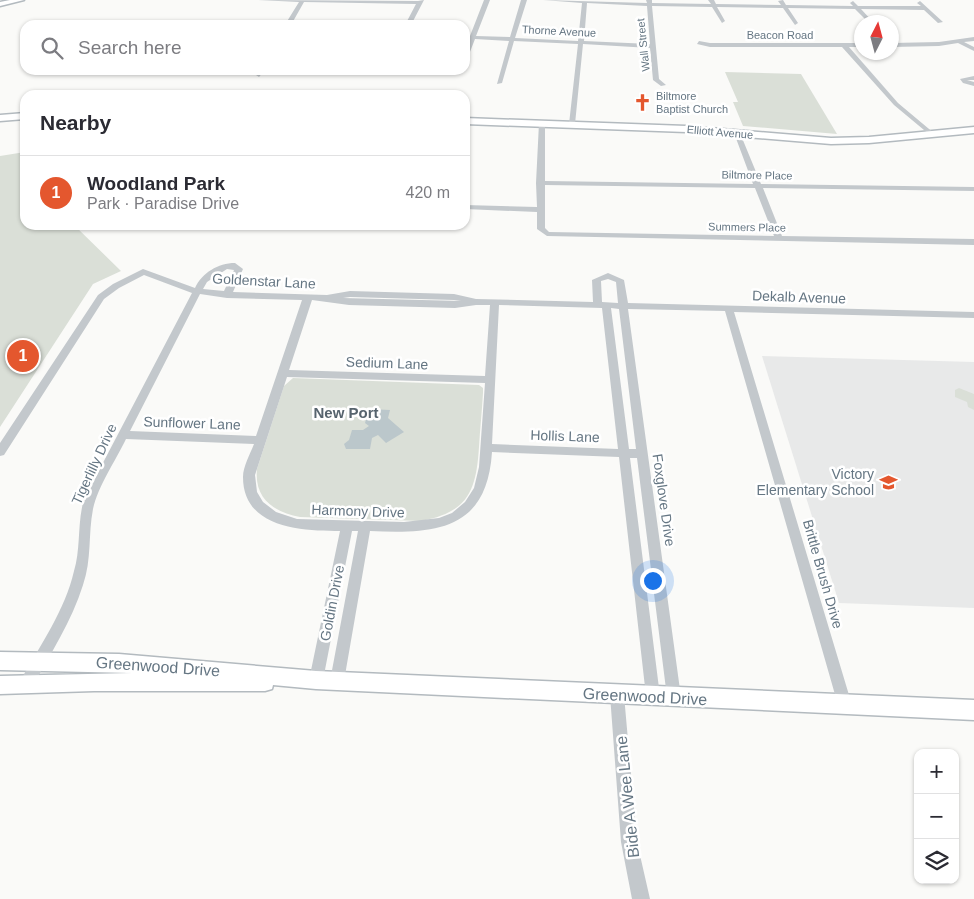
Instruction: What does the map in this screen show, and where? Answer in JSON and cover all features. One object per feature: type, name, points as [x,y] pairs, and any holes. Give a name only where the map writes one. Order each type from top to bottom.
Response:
[{"type":"street","points":[[0,3],[9,0]]},
{"type":"street","points":[[0,3],[21,0]]},
{"type":"street","points":[[260,0],[421,1],[411,20]]},
{"type":"street","points":[[290,20],[303,0]]},
{"type":"street","points":[[470,43],[487,0]]},
{"type":"street","points":[[499,83],[524,0]]},
{"type":"street","points":[[546,0],[925,8]]},
{"type":"street","points":[[780,0],[795,23]]},
{"type":"street","points":[[850,0],[863,15]]},
{"type":"street","points":[[917,0],[940,22]]},
{"type":"street","points":[[572,124],[585,1]]},
{"type":"street","name":"Wall Street","points":[[649,2],[656,80],[663,85]]},
{"type":"street","points":[[713,3],[722,21]]},
{"type":"street","name":"Thorne Avenue","points":[[472,37],[652,46]]},
{"type":"street","points":[[899,45],[960,42],[974,39]]},
{"type":"street","points":[[960,42],[974,49]]},
{"type":"street","name":"Beacon Road","points":[[699,43],[710,45],[854,45]]},
{"type":"street","points":[[844,45],[896,104],[932,134]]},
{"type":"street","points":[[974,78],[963,79],[965,82],[974,84]]},
{"type":"street","points":[[0,118],[20,116]]},
{"type":"street","name":"Elliott Avenue","points":[[470,121],[572,124],[737,133],[831,141],[974,130]]},
{"type":"street","name":"Summers Place","points":[[542,123],[541,229],[552,235],[974,242]]},
{"type":"street","points":[[737,133],[779,238]]},
{"type":"street","name":"Biltmore Place","points":[[540,183],[974,190]]},
{"type":"street","points":[[470,207],[541,210]]},
{"type":"street","name":"Tigerlilly Drive","points":[[27,683],[68,606],[79,579],[85,550],[86,512],[90,499],[197,291],[207,276],[225,266],[235,266],[238,269],[227,295]]},
{"type":"street","name":"Goldenstar Lane","points":[[0,452],[101,297],[116,286],[143,272],[197,291],[227,295],[327,298],[349,302],[455,305],[476,302],[623,306]]},
{"type":"street","name":"Foxglove Drive","points":[[602,306],[596,280],[608,276],[615,278],[622,283],[623,306],[674,697]]},
{"type":"street","name":"Harmony Drive","points":[[308,298],[249,474],[251,493],[260,508],[278,520],[347,526],[419,528],[441,524],[452,519],[468,507],[478,493],[484,477],[495,303]]},
{"type":"street","points":[[602,306],[624,453],[653,696]]},
{"type":"street","name":"Dekalb Avenue","points":[[623,306],[974,315]]},
{"type":"street","name":"Brittle Brush Drive","points":[[729,309],[846,705]]},
{"type":"street","name":"Sedium Lane","points":[[283,373],[490,380]]},
{"type":"street","name":"Sunflower Lane","points":[[123,435],[260,440]]},
{"type":"street","name":"Hollis Lane","points":[[486,448],[642,454]]},
{"type":"street","name":"Goldin Drive","points":[[316,680],[347,526]]},
{"type":"street","name":"Goldin Drive","points":[[337,681],[365,526]]},
{"type":"street","name":"Greenwood Drive","points":[[0,661],[40,660],[209,668],[316,680],[974,710]]},
{"type":"street","name":"Greenwood Drive","points":[[0,685],[27,683],[233,683],[316,680]]},
{"type":"street","name":"Bide A Wee Lane","points":[[617,695],[629,842],[640,899]]},
{"type":"shaded area","points":[[725,72],[801,74],[837,134],[743,126],[733,102],[738,102]]},
{"type":"shaded area","points":[[20,153],[20,230],[79,230],[121,271],[93,284],[0,427],[0,156]]},
{"type":"shaded area","name":"Victory Elementary School","points":[[762,356],[974,362],[974,608],[839,603]]},
{"type":"shaded area","points":[[293,378],[479,385],[483,388],[483,393],[478,463],[472,488],[467,498],[449,512],[421,521],[300,517],[274,508],[262,496],[257,479],[257,469],[284,386]]},
{"type":"shaded area","points":[[959,388],[974,394],[974,410],[968,407],[967,402],[955,397],[955,390]]},
{"type":"shaded area","points":[[369,409],[390,410],[388,418],[404,432],[386,443],[378,435],[372,438],[370,449],[346,449],[344,444],[349,440],[352,430],[363,430],[369,426],[365,423]]},
{"type":"place","name":"Biltmore Baptist Church","points":[[642,102]]},
{"type":"place","name":"Woodland Park","points":[[23,356]]},
{"type":"place","name":"Victory Elementary School","points":[[888,482]]},
{"type":"district","name":"New Port","points":[[346,413]]}]
